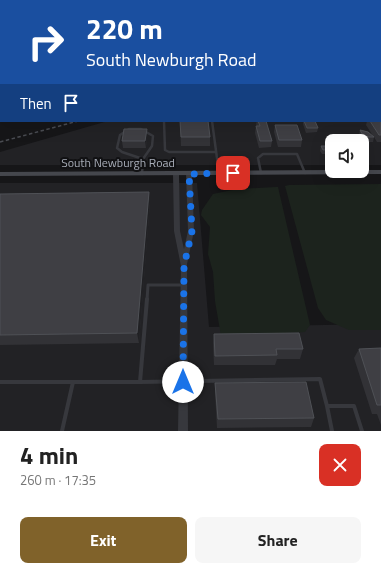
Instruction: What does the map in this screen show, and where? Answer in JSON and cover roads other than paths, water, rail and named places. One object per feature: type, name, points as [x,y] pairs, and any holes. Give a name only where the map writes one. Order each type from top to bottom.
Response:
[{"type":"main road","name":"South Newburgh Road","points":[[0,174],[381,172]]},
{"type":"street","points":[[176,174],[177,231],[184,266],[183,431]]},
{"type":"street","points":[[184,266],[192,231],[189,174]]},
{"type":"lane","points":[[164,122],[165,150],[169,152],[216,152]]},
{"type":"lane","points":[[212,122],[219,173]]},
{"type":"lane","points":[[142,174],[143,159],[152,146],[153,136],[148,131],[135,129],[125,130],[119,136],[117,148],[122,152],[143,159]]},
{"type":"lane","points":[[261,173],[258,158],[263,154],[297,154],[305,173]]},
{"type":"lane","points":[[140,382],[148,286],[184,284]]},
{"type":"lane","points":[[0,382],[140,382],[320,379],[332,431]]},
{"type":"lane","points":[[62,431],[73,382]]},
{"type":"lane","points":[[327,406],[354,406],[362,431]]},
{"type":"railway","points":[[0,142],[74,122]]}]
